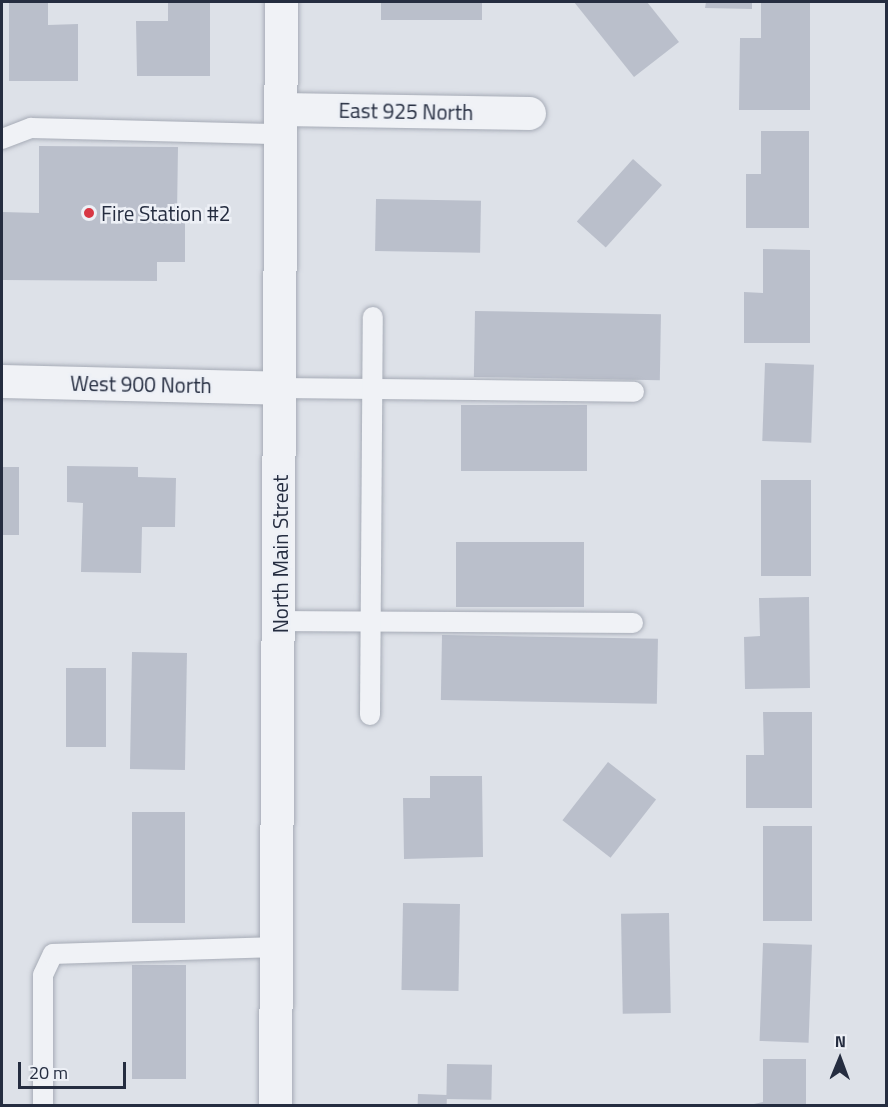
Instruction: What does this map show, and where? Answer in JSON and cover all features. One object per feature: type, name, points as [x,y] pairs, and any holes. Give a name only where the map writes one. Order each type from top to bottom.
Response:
[{"type":"street","name":"North Main Street","points":[[275,1106],[280,621],[281,2]]},
{"type":"street","name":"East 925 North","points":[[282,122],[529,113]]},
{"type":"street","name":"West 900 North","points":[[2,381],[280,388]]},
{"type":"lane","points":[[2,139],[31,128],[282,122]]},
{"type":"lane","points":[[370,714],[373,317]]},
{"type":"lane","points":[[280,388],[634,392]]},
{"type":"lane","points":[[280,621],[633,623]]},
{"type":"lane","points":[[44,1106],[43,975],[53,954],[276,947]]},
{"type":"building","points":[[9,2],[48,2],[48,25],[78,24],[78,81],[9,81]]},
{"type":"building","points":[[381,2],[482,2],[482,20],[381,20]]},
{"type":"building","points":[[574,2],[647,2],[679,42],[634,77]]},
{"type":"building","points":[[706,2],[752,2],[752,9],[705,8]]},
{"type":"building","points":[[761,2],[810,2],[810,110],[739,110],[740,38],[761,38]]},
{"type":"building","points":[[168,3],[210,3],[210,76],[137,76],[136,21],[168,21]]},
{"type":"building","points":[[761,131],[809,131],[809,228],[746,228],[746,174],[761,174]]},
{"type":"building","name":"Fire Station #2","points":[[39,146],[178,147],[177,214],[185,214],[185,262],[157,262],[157,281],[2,280],[2,212],[39,213]]},
{"type":"building","points":[[633,159],[662,185],[606,248],[577,221]]},
{"type":"building","points":[[376,199],[481,201],[480,253],[375,251]]},
{"type":"building","points":[[763,249],[810,250],[810,343],[744,343],[744,292],[763,293]]},
{"type":"building","points":[[475,311],[661,314],[660,380],[474,377]]},
{"type":"building","points":[[765,363],[814,365],[811,443],[762,441]]},
{"type":"building","points":[[461,405],[587,405],[587,471],[461,471]]},
{"type":"building","points":[[67,466],[138,467],[138,477],[176,478],[175,527],[142,527],[141,573],[81,572],[83,503],[67,502]]},
{"type":"building","points":[[2,467],[19,467],[19,535],[2,535]]},
{"type":"building","points":[[761,480],[811,480],[811,576],[761,576]]},
{"type":"building","points":[[456,542],[584,542],[584,607],[456,607]]},
{"type":"building","points":[[809,597],[810,688],[745,689],[744,637],[760,636],[759,598]]},
{"type":"building","points":[[442,635],[658,639],[657,704],[441,700]]},
{"type":"building","points":[[132,652],[187,653],[185,770],[130,769]]},
{"type":"building","points":[[66,668],[106,668],[106,747],[66,747]]},
{"type":"building","points":[[763,712],[812,712],[812,808],[746,808],[746,755],[764,755]]},
{"type":"building","points":[[608,762],[656,800],[611,858],[562,820]]},
{"type":"building","points":[[430,776],[482,776],[483,857],[404,859],[403,798],[430,798]]},
{"type":"building","points":[[132,812],[185,812],[185,923],[132,923]]},
{"type":"building","points":[[763,826],[812,826],[812,921],[763,921]]},
{"type":"building","points":[[403,903],[460,904],[458,991],[401,990]]},
{"type":"building","points":[[669,913],[671,1013],[623,1014],[621,914]]},
{"type":"building","points":[[763,943],[812,945],[809,1043],[760,1041]]},
{"type":"building","points":[[132,965],[186,965],[186,1079],[132,1079]]},
{"type":"building","points":[[763,1059],[806,1059],[806,1106],[745,1106],[763,1102]]},
{"type":"building","points":[[447,1064],[492,1065],[491,1100],[446,1099]]},
{"type":"building","points":[[418,1094],[447,1095],[447,1106],[418,1106]]},
{"type":"place","name":"Fire Station #2","points":[[89,213]]}]
